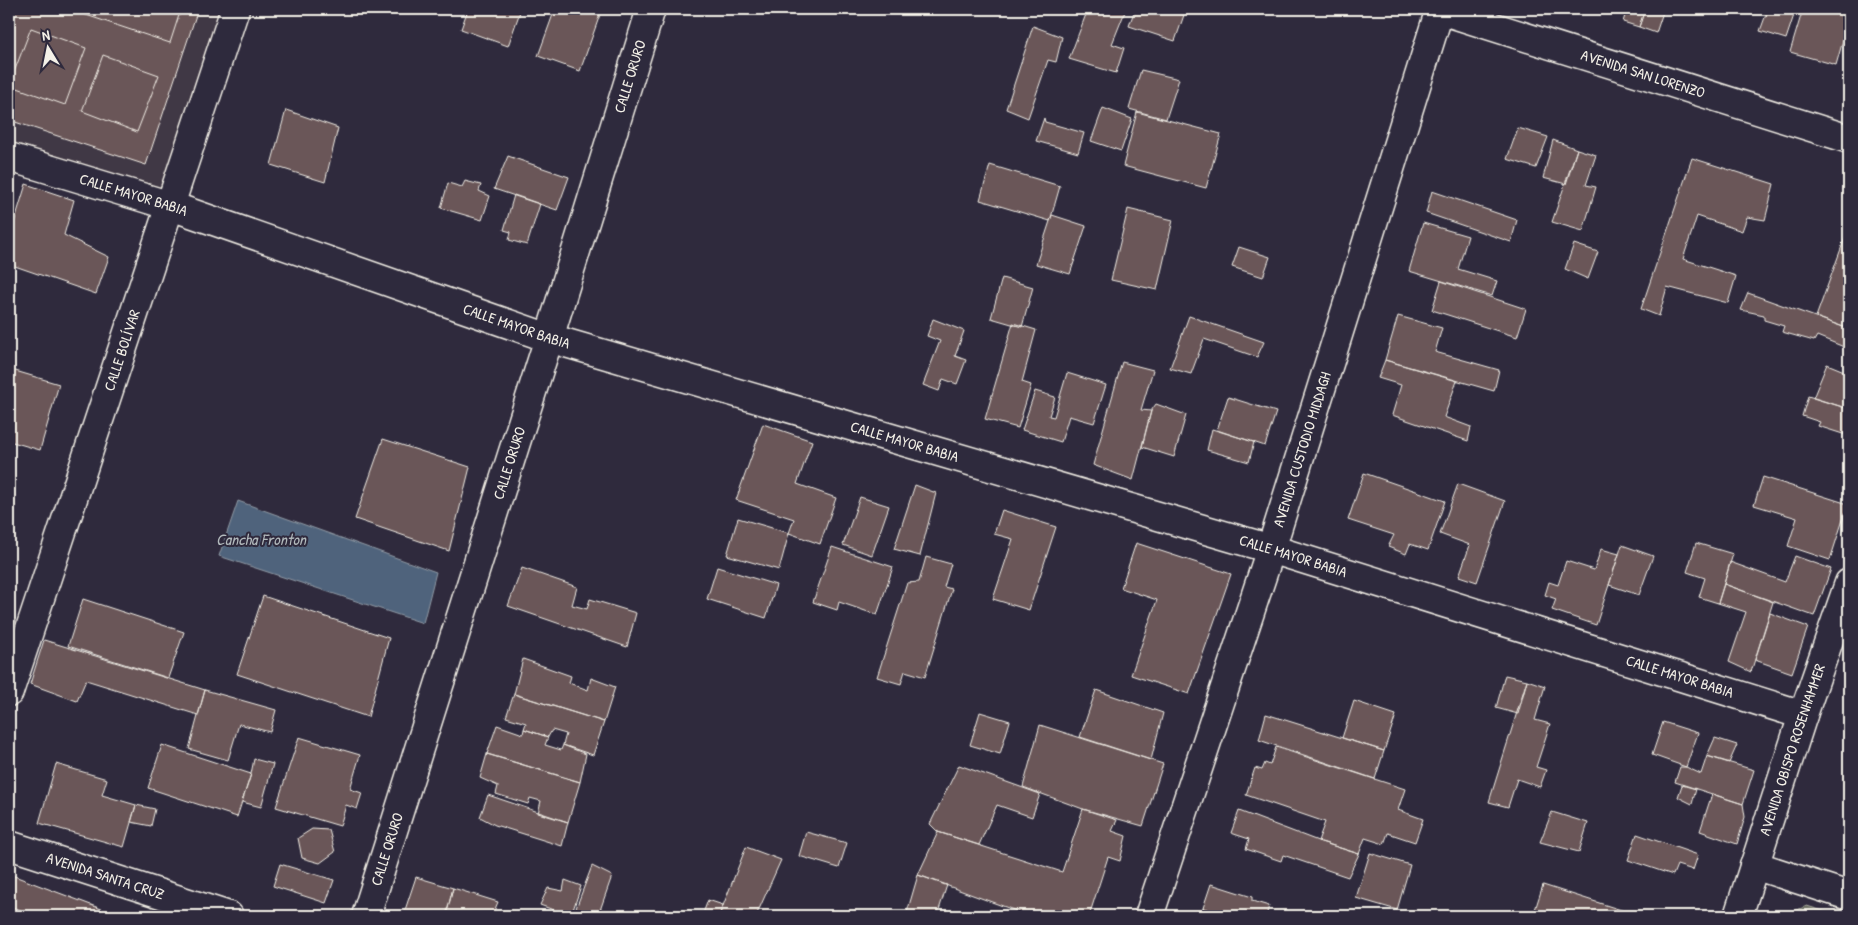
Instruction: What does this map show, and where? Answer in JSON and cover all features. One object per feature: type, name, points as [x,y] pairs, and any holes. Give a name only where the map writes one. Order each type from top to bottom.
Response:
[{"type":"street","name":"CALLE BOLÍVAR","points":[[9,692],[235,9]]},
{"type":"street","name":"CALLE ORURO","points":[[366,916],[651,9]]},
{"type":"street","name":"AVENIDA SAN LORENZO","points":[[1439,9],[1849,139]]},
{"type":"street","name":"AVENIDA CUSTODIO MIDDAGH","points":[[1149,916],[1271,549],[1439,9]]},
{"type":"street","name":"CALLE MAYOR BABIA","points":[[9,158],[171,206],[549,338],[1271,549],[1803,715]]},
{"type":"street","name":"AVENIDA OBISPO ROSENHAMMER","points":[[1738,916],[1803,715],[1849,583]]},
{"type":"street","name":"AVENIDA SANTA CRUZ","points":[[9,845],[229,916]]},
{"type":"street","points":[[1754,865],[1849,896]]},
{"type":"shaded area","points":[[9,9],[235,9],[171,206],[9,157]]},
{"type":"green space","points":[[1807,906],[1839,916],[1782,916]]},
{"type":"water","name":"Cancha Fronton","points":[[238,501],[436,572],[423,623],[219,556]]},
{"type":"building","points":[[9,9],[198,9],[146,165],[9,120]]},
{"type":"building","points":[[68,9],[181,9],[170,43]]},
{"type":"building","points":[[468,9],[521,9],[508,46],[461,29]]},
{"type":"building","points":[[555,9],[602,9],[580,71],[538,56]]},
{"type":"building","points":[[1088,9],[1126,9],[1112,44],[1124,48],[1116,73],[1069,59]]},
{"type":"building","points":[[1135,9],[1164,9],[1184,15],[1175,41],[1129,26]]},
{"type":"building","points":[[1627,9],[1645,9],[1639,27],[1623,22]]},
{"type":"building","points":[[1645,9],[1664,9],[1656,33],[1639,27]]},
{"type":"building","points":[[1768,9],[1796,9],[1786,39],[1760,31]]},
{"type":"building","points":[[1803,9],[1849,9],[1849,19],[1836,65],[1790,52]]},
{"type":"building","points":[[1033,26],[1062,37],[1056,62],[1048,60],[1028,118],[1006,109]]},
{"type":"building","points":[[31,28],[86,48],[65,105],[9,85]]},
{"type":"building","points":[[103,55],[159,75],[137,132],[82,111]]},
{"type":"building","points":[[1141,70],[1179,79],[1166,119],[1129,109]]},
{"type":"building","points":[[1103,108],[1132,119],[1121,151],[1091,141]]},
{"type":"building","points":[[286,110],[338,128],[325,182],[271,165]]},
{"type":"building","points":[[1137,112],[1221,134],[1206,188],[1123,166]]},
{"type":"building","points":[[1044,118],[1045,122],[1084,133],[1078,153],[1036,141]]},
{"type":"building","points":[[1518,128],[1548,137],[1536,168],[1507,159]]},
{"type":"building","points":[[1553,140],[1577,149],[1566,184],[1543,178]]},
{"type":"building","points":[[1577,149],[1596,155],[1586,185],[1596,187],[1583,231],[1552,222]]},
{"type":"building","points":[[508,156],[569,177],[557,210],[494,189]]},
{"type":"building","points":[[1692,158],[1774,184],[1765,220],[1747,217],[1742,231],[1697,216],[1683,259],[1736,276],[1728,303],[1667,287],[1659,316],[1641,309]]},
{"type":"building","points":[[990,165],[1060,186],[1050,221],[980,200]]},
{"type":"building","points":[[465,181],[481,185],[479,191],[490,196],[482,220],[441,208],[448,183],[462,187]]},
{"type":"building","points":[[26,184],[74,200],[64,235],[109,257],[96,294],[9,264],[9,239]]},
{"type":"building","points":[[1432,191],[1517,220],[1511,242],[1426,213]]},
{"type":"building","points":[[514,195],[540,204],[527,245],[509,240],[511,232],[504,230]]},
{"type":"building","points":[[1128,209],[1173,220],[1157,290],[1111,280]]},
{"type":"building","points":[[1052,215],[1086,226],[1070,274],[1036,264]]},
{"type":"building","points":[[1423,223],[1468,236],[1458,269],[1497,281],[1492,296],[1409,271]]},
{"type":"building","points":[[1849,227],[1849,329],[1816,317]]},
{"type":"building","points":[[1574,244],[1598,252],[1588,279],[1565,269]]},
{"type":"building","points":[[1239,247],[1270,257],[1263,277],[1232,267]]},
{"type":"building","points":[[1002,278],[1033,287],[1022,327],[991,318]]},
{"type":"building","points":[[1441,281],[1526,309],[1517,337],[1432,310]]},
{"type":"building","points":[[1748,293],[1849,329],[1849,344],[1847,343],[1844,347],[1817,336],[1814,341],[1782,332],[1784,326],[1764,320],[1764,315],[1741,310]]},
{"type":"building","points":[[1189,316],[1264,342],[1257,357],[1204,339],[1191,374],[1170,368]]},
{"type":"building","points":[[1398,316],[1442,328],[1435,352],[1499,370],[1494,391],[1385,360]]},
{"type":"building","points":[[933,319],[964,331],[955,356],[966,360],[957,384],[943,379],[939,391],[923,385],[940,341],[927,336]]},
{"type":"building","points":[[1013,323],[1036,330],[1022,382],[1031,385],[1018,428],[985,419]]},
{"type":"building","points":[[1385,360],[1457,381],[1444,417],[1471,427],[1468,441],[1392,415],[1401,385],[1378,378]]},
{"type":"building","points":[[1122,362],[1153,370],[1141,410],[1151,411],[1133,480],[1093,465]]},
{"type":"building","points":[[1827,364],[1849,373],[1849,409],[1813,398]]},
{"type":"building","points":[[12,370],[59,384],[40,450],[9,441],[9,379]]},
{"type":"building","points":[[1067,373],[1106,385],[1094,423],[1069,416],[1061,442],[1022,430],[1035,391],[1055,397],[1049,416],[1054,417]]},
{"type":"building","points":[[1808,396],[1849,409],[1849,423],[1846,435],[1818,426],[1820,422],[1802,416]]},
{"type":"building","points":[[1228,397],[1276,412],[1265,446],[1217,430]]},
{"type":"building","points":[[1156,404],[1186,415],[1174,457],[1142,447],[1151,411]]},
{"type":"building","points":[[763,424],[812,441],[797,484],[836,498],[820,544],[789,533],[794,519],[736,500]]},
{"type":"building","points":[[1212,429],[1254,442],[1249,462],[1207,450]]},
{"type":"building","points":[[383,439],[470,467],[449,551],[355,519]]},
{"type":"building","points":[[1364,473],[1445,501],[1428,550],[1410,544],[1406,554],[1388,547],[1394,535],[1348,520]]},
{"type":"building","points":[[1763,477],[1848,504],[1830,560],[1788,546],[1797,518],[1754,505]]},
{"type":"building","points":[[1458,484],[1505,501],[1477,582],[1459,576],[1470,545],[1440,534]]},
{"type":"building","points":[[915,485],[936,493],[920,556],[894,549]]},
{"type":"building","points":[[860,497],[889,506],[872,555],[843,545]]},
{"type":"building","points":[[1002,510],[1056,527],[1029,610],[993,599],[1013,539],[994,534]]},
{"type":"building","points":[[738,518],[789,533],[779,570],[727,555]]},
{"type":"building","points":[[1136,543],[1231,574],[1189,694],[1131,675],[1157,600],[1121,588]]},
{"type":"building","points":[[1696,543],[1733,554],[1718,603],[1699,597],[1705,578],[1687,572]]},
{"type":"building","points":[[1622,545],[1653,556],[1639,595],[1609,585]]},
{"type":"building","points":[[832,547],[893,567],[877,615],[839,602],[837,610],[813,602]]},
{"type":"building","points":[[1601,549],[1619,554],[1596,625],[1552,610],[1556,599],[1545,595],[1549,582],[1558,585],[1566,561],[1594,570]]},
{"type":"building","points":[[1795,556],[1831,569],[1814,616],[1724,584],[1730,562],[1785,582]]},
{"type":"building","points":[[926,557],[951,564],[944,587],[952,589],[925,677],[905,671],[901,684],[877,677],[907,583],[919,582]]},
{"type":"building","points":[[717,567],[776,585],[766,618],[707,599]]},
{"type":"building","points":[[522,568],[577,587],[572,605],[587,609],[590,599],[636,613],[627,647],[508,606]]},
{"type":"building","points":[[1724,584],[1773,602],[1751,672],[1729,662],[1746,612],[1718,603]]},
{"type":"building","points":[[263,596],[389,638],[368,717],[237,674]]},
{"type":"building","points":[[83,599],[184,632],[168,678],[68,646]]},
{"type":"building","points":[[1770,613],[1808,627],[1792,673],[1755,660]]},
{"type":"building","points":[[44,640],[205,690],[198,715],[86,680],[77,701],[30,684]]},
{"type":"building","points":[[523,659],[571,676],[569,683],[588,690],[591,678],[615,687],[604,722],[514,694]]},
{"type":"building","points":[[1505,675],[1527,680],[1518,714],[1496,708]]},
{"type":"building","points":[[1527,680],[1545,686],[1535,720],[1550,724],[1536,767],[1546,770],[1540,787],[1517,779],[1508,807],[1489,802]]},
{"type":"building","points":[[205,690],[276,710],[270,732],[239,724],[228,760],[189,749]]},
{"type":"building","points":[[1096,690],[1163,713],[1151,760],[1080,737]]},
{"type":"building","points":[[514,694],[604,722],[593,755],[563,745],[566,734],[552,730],[548,737],[524,729],[526,723],[506,717]]},
{"type":"building","points":[[1354,701],[1396,715],[1384,751],[1342,738]]},
{"type":"building","points":[[980,712],[1010,721],[1000,754],[970,745]]},
{"type":"building","points":[[1266,714],[1384,751],[1375,779],[1259,740]]},
{"type":"building","points":[[1663,722],[1698,733],[1686,767],[1652,755]]},
{"type":"building","points":[[497,725],[523,734],[524,729],[548,737],[545,745],[561,750],[563,745],[586,754],[580,782],[487,754]]},
{"type":"building","points":[[1040,725],[1163,764],[1143,826],[1083,809],[1023,787]]},
{"type":"building","points":[[299,737],[360,755],[350,789],[362,793],[357,809],[346,805],[340,826],[276,807]]},
{"type":"building","points":[[1715,738],[1737,745],[1729,763],[1707,756]]},
{"type":"building","points":[[162,745],[251,774],[237,817],[148,788]]},
{"type":"building","points":[[1276,747],[1405,789],[1398,810],[1423,819],[1415,842],[1388,833],[1384,844],[1365,838],[1359,854],[1318,841],[1325,822],[1246,795],[1255,768],[1262,770],[1265,763],[1270,765]]},
{"type":"building","points":[[487,754],[580,782],[568,822],[538,813],[541,801],[530,798],[528,804],[496,794],[498,786],[480,778]]},
{"type":"building","points":[[1707,756],[1754,770],[1743,804],[1675,782],[1680,767],[1686,767],[1701,774]]},
{"type":"building","points":[[254,759],[273,764],[261,807],[242,802]]},
{"type":"building","points":[[56,764],[107,779],[102,795],[136,805],[124,847],[39,823]]},
{"type":"building","points":[[959,765],[1040,794],[1032,817],[997,805],[979,845],[938,832],[930,824]]},
{"type":"building","points":[[1682,785],[1696,789],[1692,804],[1678,797]]},
{"type":"building","points":[[1712,794],[1743,804],[1745,817],[1737,844],[1700,831]]},
{"type":"building","points":[[488,795],[568,822],[562,846],[495,825],[480,817]]},
{"type":"building","points":[[136,805],[155,809],[151,826],[131,822]]},
{"type":"building","points":[[1083,809],[1117,820],[1112,831],[1126,836],[1120,861],[1108,857],[1089,916],[1030,916],[918,875],[938,832],[1062,872]]},
{"type":"building","points":[[1239,811],[1318,841],[1359,854],[1348,877],[1283,855],[1281,861],[1246,849],[1249,839],[1231,833]]},
{"type":"building","points":[[1552,812],[1588,823],[1579,852],[1540,842]]},
{"type":"building","points":[[312,829],[329,830],[335,852],[320,863],[302,858],[298,838]]},
{"type":"building","points":[[806,832],[847,843],[839,868],[799,856]]},
{"type":"building","points":[[1637,834],[1698,855],[1693,870],[1677,865],[1673,875],[1628,860]]},
{"type":"building","points":[[746,847],[781,860],[756,916],[719,916]]},
{"type":"building","points":[[1370,853],[1410,865],[1397,910],[1356,898]]},
{"type":"building","points":[[280,864],[334,880],[326,903],[273,886]]},
{"type":"building","points":[[592,866],[612,876],[598,916],[573,916]]},
{"type":"building","points":[[9,874],[120,916],[38,916],[9,906]]},
{"type":"building","points":[[918,875],[947,885],[937,916],[906,916]]},
{"type":"building","points":[[416,877],[453,888],[446,916],[403,916]]},
{"type":"building","points":[[565,880],[581,886],[571,916],[557,916],[559,912],[540,905],[548,888],[563,891]]},
{"type":"building","points":[[1211,884],[1252,897],[1252,901],[1269,906],[1266,916],[1230,916],[1203,908]]},
{"type":"building","points":[[1543,885],[1640,916],[1533,916]]},
{"type":"building","points":[[453,888],[498,902],[492,916],[446,916]]},
{"type":"building","points":[[708,900],[723,905],[719,916],[702,916]]},
{"type":"building","points":[[1203,908],[1230,916],[1201,916]]}]
